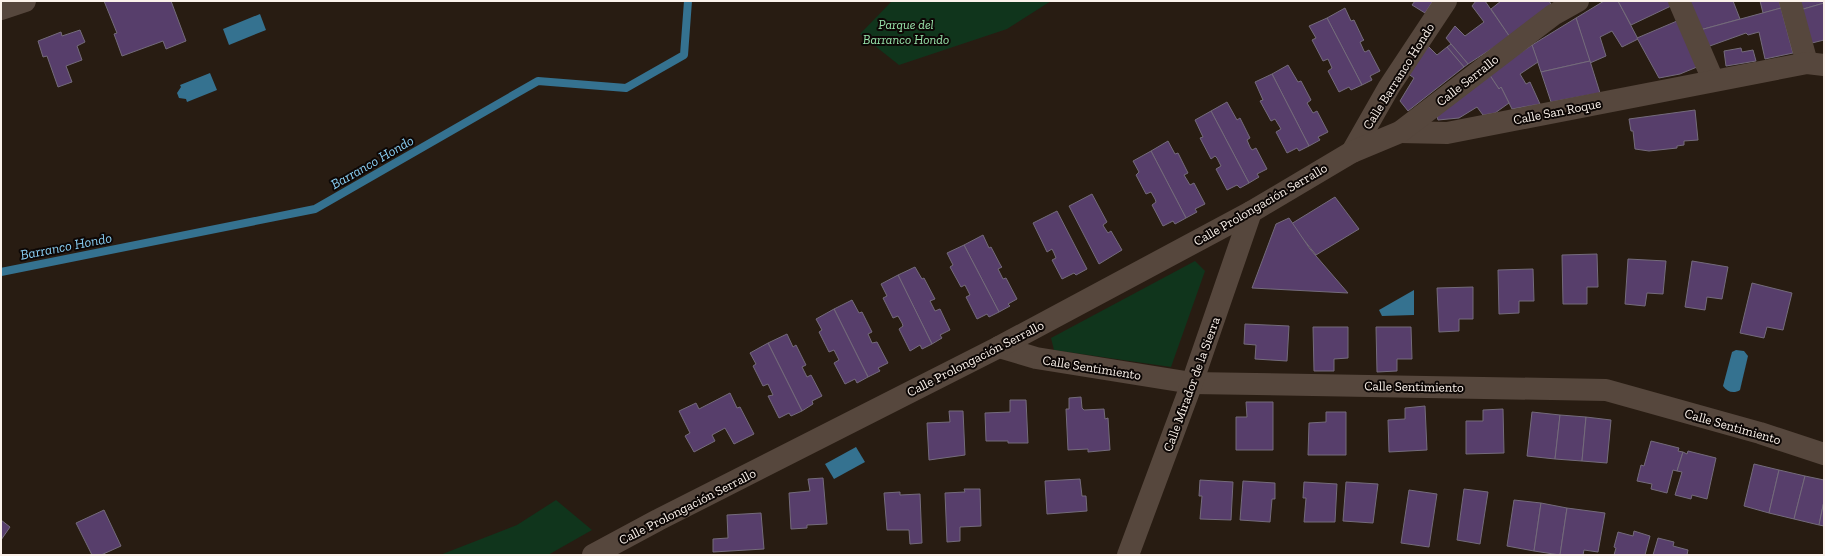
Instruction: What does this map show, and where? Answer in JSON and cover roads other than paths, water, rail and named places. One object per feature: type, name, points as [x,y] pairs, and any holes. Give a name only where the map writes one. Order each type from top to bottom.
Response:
[{"type":"street","points":[[1,9],[25,1]]},
{"type":"street","name":"Calle Barranco Hondo","points":[[1352,152],[1389,87],[1446,1]]},
{"type":"street","name":"Calle Serrallo","points":[[1352,152],[1400,132],[1553,15],[1578,1]]},
{"type":"street","points":[[1679,1],[1713,80]]},
{"type":"street","name":"Calle San Roque","points":[[1400,132],[1447,133],[1713,80],[1816,64],[1790,1]]},
{"type":"street","name":"Calle Prolongación Serrallo","points":[[593,555],[658,520],[999,347],[1251,212],[1352,152]]},
{"type":"street","name":"Calle Mirador de la Sierra","points":[[1128,555],[1192,383],[1251,212]]},
{"type":"street","name":"Calle Sentimiento","points":[[999,347],[1036,358],[1192,383],[1606,390],[1760,433],[1824,454]]},
{"type":"water","points":[[260,14],[266,30],[229,45],[223,29]]},
{"type":"water","points":[[210,73],[217,90],[187,102],[186,99],[179,98],[177,93],[181,87],[180,85]]},
{"type":"water","points":[[1414,290],[1414,315],[1382,316],[1379,310]]},
{"type":"water","points":[[1736,350],[1744,351],[1748,356],[1740,390],[1731,392],[1726,390],[1723,386],[1732,352]]},
{"type":"water","points":[[856,447],[865,462],[834,479],[825,464]]},
{"type":"waterway","name":"Barranco Hondo","points":[[1,272],[315,209],[538,81],[626,88],[684,55],[688,1]]},
{"type":"park label","name":"Parque del Barranco Hondo","points":[[906,32]]}]
